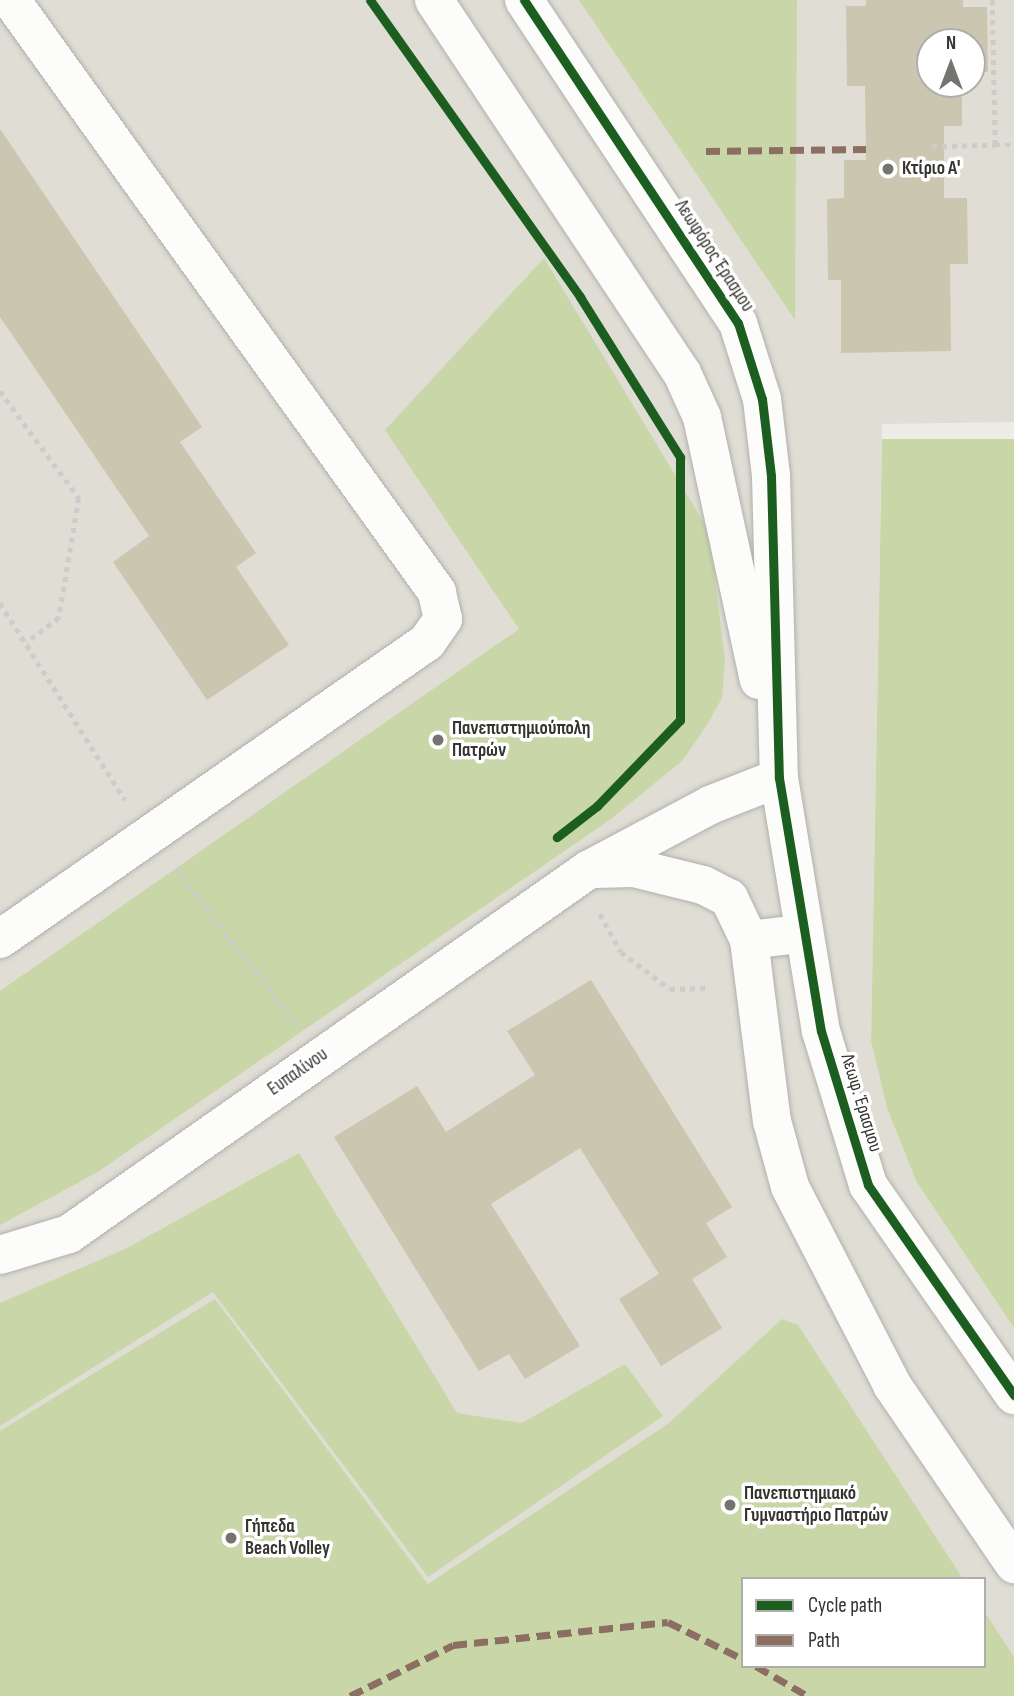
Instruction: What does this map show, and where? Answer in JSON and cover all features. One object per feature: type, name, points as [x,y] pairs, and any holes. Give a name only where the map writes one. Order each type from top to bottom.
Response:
[{"type":"street","points":[[0,939],[427,642],[443,619],[437,592],[11,0]]},
{"type":"street","points":[[434,0],[682,373],[702,417],[779,778]]},
{"type":"street","name":"Λεωφόρος Έρασμου","points":[[523,0],[738,323],[762,399],[771,475],[779,778]]},
{"type":"street","name":"Ευπαλίνου","points":[[0,1255],[69,1234],[588,870],[753,785],[779,778]]},
{"type":"street","name":"Λεωφ. Έρασμου","points":[[779,778],[800,934],[829,1058],[868,1185],[1014,1395]]},
{"type":"street","points":[[588,870],[611,865],[703,885],[729,898],[749,940],[772,1121],[790,1187],[892,1385],[1014,1564]]},
{"type":"street","points":[[749,940],[800,934]]},
{"type":"path","points":[[992,0],[995,145]]},
{"type":"path","points":[[932,146],[1014,145]]},
{"type":"path","points":[[0,391],[79,498],[59,618],[26,643]]},
{"type":"path","points":[[0,603],[149,833],[320,1056]]},
{"type":"path","points":[[596,907],[621,952],[670,989],[754,987]]},
{"type":"shaded area","name":"Πανεπιστημιούπολη Πατρών","points":[[0,0],[1014,0],[1014,422],[882,424],[871,1041],[887,1108],[916,1181],[1014,1328],[1014,1696],[0,1696]]},
{"type":"green space","points":[[579,0],[797,0],[795,320]]},
{"type":"green space","points":[[544,258],[709,531],[725,660],[722,698],[707,725],[682,761],[611,819],[96,1173],[0,1225],[0,991],[519,629],[385,430]]},
{"type":"green space","points":[[882,439],[1014,439],[1014,1328],[916,1181],[887,1108],[871,1041]]},
{"type":"green space","points":[[299,1153],[457,1413],[522,1423],[625,1364],[663,1416],[428,1577],[213,1292],[0,1426],[0,1303],[127,1248]]},
{"type":"green space","name":"Πανεπιστημιακό Γυμναστήριο Πατρών","points":[[215,1299],[428,1584],[669,1423],[782,1319],[798,1325],[962,1577],[741,1577],[741,1668],[986,1668],[986,1614],[1014,1657],[1014,1696],[0,1696],[0,1431]]},
{"type":"building","name":"Κτίριο Α'","points":[[866,0],[963,0],[963,7],[987,7],[988,72],[986,28],[916,28],[916,98],[962,98],[962,126],[944,126],[944,198],[967,198],[968,264],[950,264],[951,351],[841,353],[841,280],[828,280],[827,199],[844,198],[844,160],[866,160],[865,86],[847,86],[846,6],[866,6]]},
{"type":"building","points":[[0,129],[202,427],[180,442],[256,553],[236,567],[289,645],[207,700],[113,562],[149,536],[0,317]]},
{"type":"building","points":[[591,980],[732,1207],[706,1223],[727,1257],[692,1279],[722,1328],[661,1366],[619,1299],[659,1274],[580,1148],[491,1204],[580,1346],[525,1379],[509,1354],[479,1371],[334,1137],[417,1086],[446,1132],[535,1075],[507,1031]]},
{"type":"marked path","points":[[706,151],[866,149]]},
{"type":"marked path","points":[[350,1696],[453,1645],[668,1622],[741,1658]]},
{"type":"marked path","points":[[759,1668],[808,1696]]},
{"type":"cycle path","points":[[370,0],[580,297],[680,457],[680,720],[597,806],[557,837]]},
{"type":"cycle path","points":[[524,0],[738,323],[762,399],[771,476],[779,778],[821,1031],[868,1185],[1014,1395]]},
{"type":"place","name":"Κτίριο Α'","points":[[888,169]]},
{"type":"place","name":"Πανεπιστημιούπολη Πατρών","points":[[438,740]]},
{"type":"place","name":"Πανεπιστημιακό Γυμναστήριο Πατρών","points":[[730,1505]]},
{"type":"place","name":"Γήπεδα Beach Volley","points":[[231,1538]]}]
